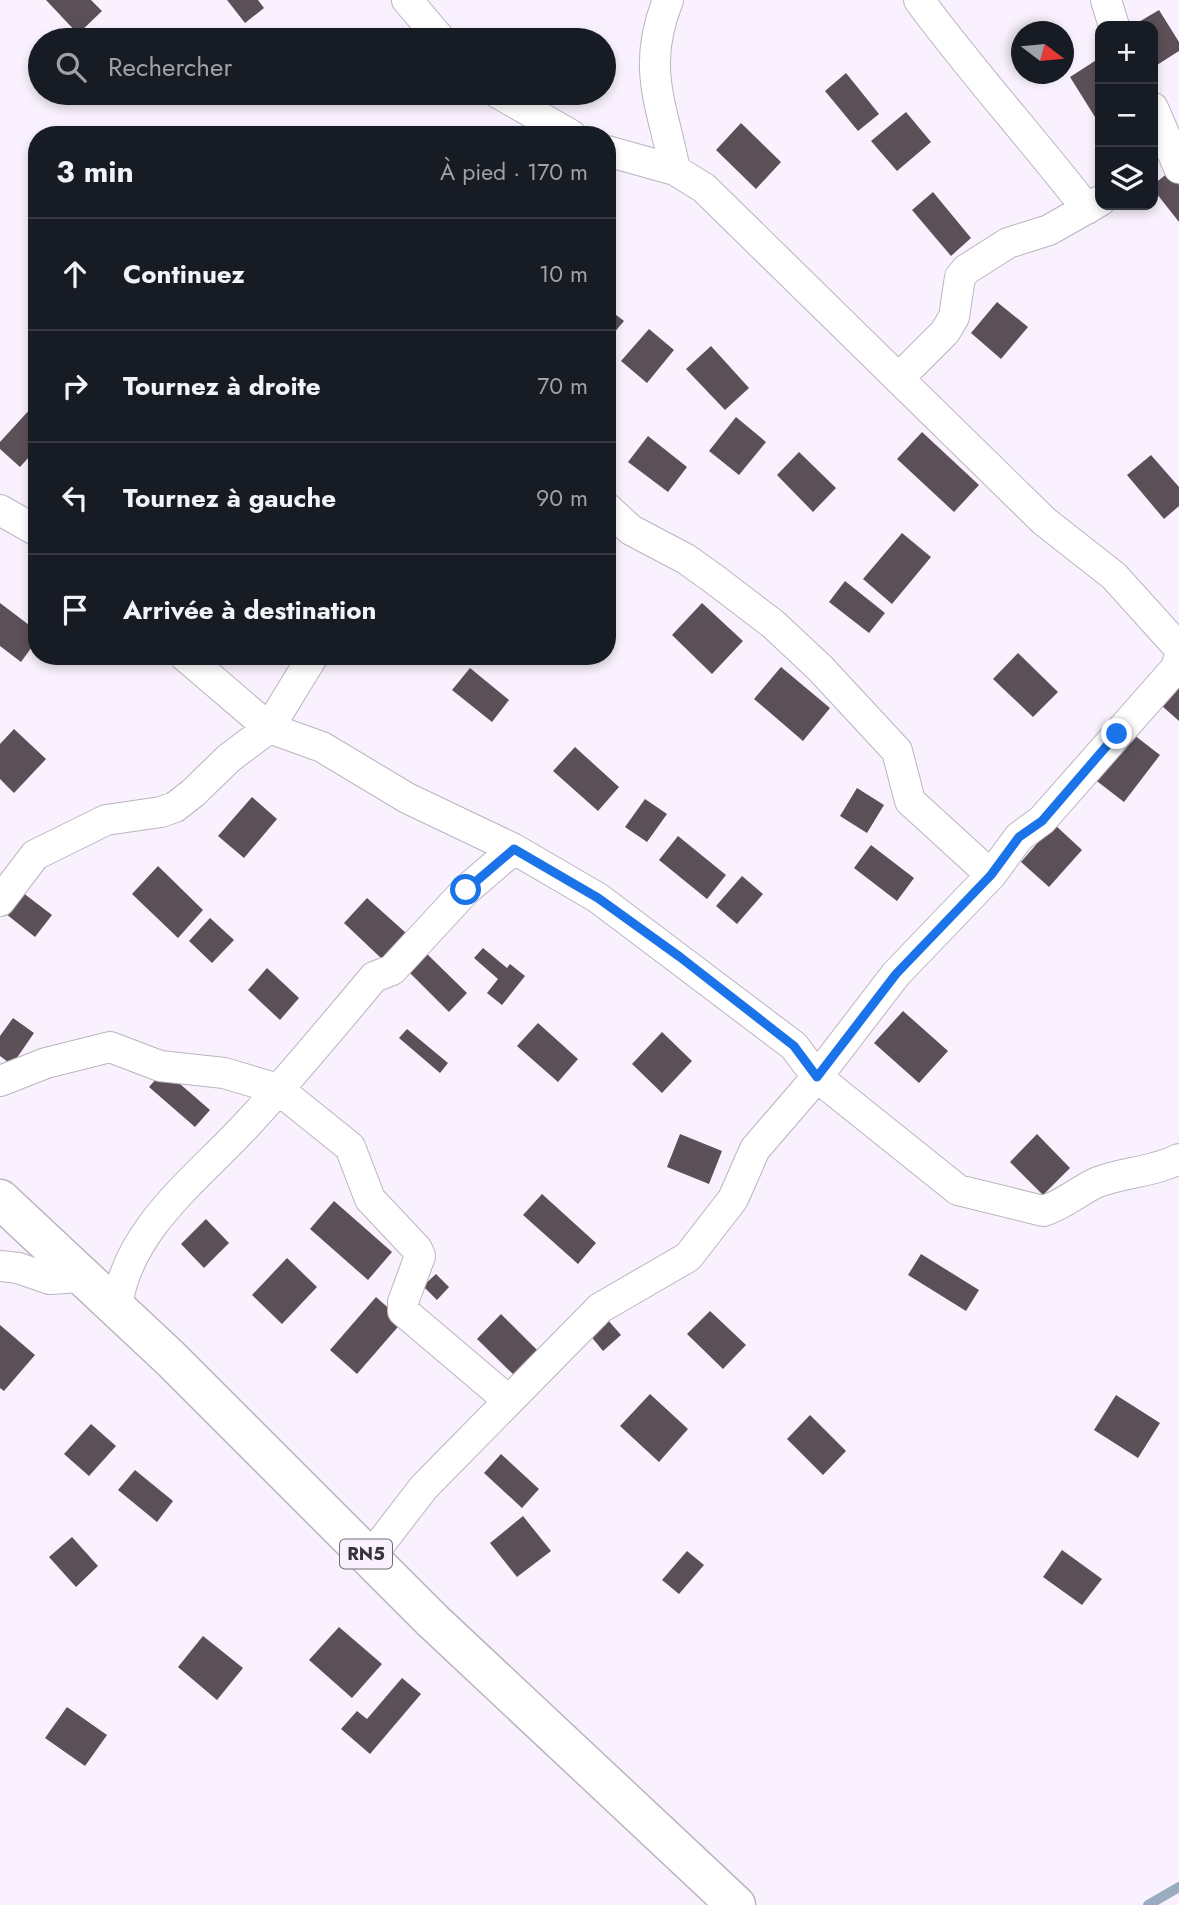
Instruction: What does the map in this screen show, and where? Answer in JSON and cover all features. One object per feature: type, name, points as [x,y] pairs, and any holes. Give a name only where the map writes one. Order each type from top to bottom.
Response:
[{"type":"highway","name":"RN5","points":[[0,1199],[80,1277],[117,1307],[520,1703],[736,1905]]},
{"type":"street","points":[[407,0],[430,28]]},
{"type":"street","points":[[668,0],[654,40],[653,61],[654,82],[675,170]]},
{"type":"street","points":[[900,377],[945,332],[954,317],[960,277],[967,269],[1008,243],[1049,230],[1094,205],[979,81],[919,0]]},
{"type":"street","points":[[1106,0],[1112,21]]},
{"type":"street","points":[[519,105],[555,126]]},
{"type":"street","points":[[1158,123],[1170,159]]},
{"type":"street","points":[[616,156],[675,170],[721,203],[1044,521],[1114,576],[1179,648]]},
{"type":"street","points":[[0,510],[28,526]]},
{"type":"street","points":[[616,516],[631,530],[686,559],[714,579],[773,624],[811,659],[897,751],[910,801],[991,875]]},
{"type":"street","points":[[370,1557],[424,1487],[600,1308],[688,1257],[733,1199],[755,1149],[817,1077],[896,974],[991,875],[1019,837],[1042,821],[1175,668],[1179,658]]},
{"type":"street","points":[[196,665],[270,728],[321,747],[407,798],[514,849],[598,898],[691,965],[794,1046],[817,1077],[958,1190],[1034,1210],[1055,1207],[1097,1182],[1153,1171],[1179,1159]]},
{"type":"street","points":[[0,901],[35,855],[106,820],[175,807],[229,758],[270,728],[308,665]]},
{"type":"street","points":[[117,1307],[123,1275],[132,1254],[167,1207],[278,1089],[374,977],[392,970],[466,890],[514,849]]},
{"type":"street","points":[[0,1081],[46,1063],[110,1047],[148,1059],[160,1066],[224,1073],[278,1089],[350,1147],[370,1199],[417,1250],[420,1256],[403,1311],[508,1400]]},
{"type":"street","points":[[0,1266],[18,1268],[50,1279],[80,1277]]},
{"type":"building","points":[[46,0],[91,0],[102,11],[84,28],[72,28]]},
{"type":"building","points":[[227,0],[258,0],[264,8],[245,23]]},
{"type":"building","points":[[1159,10],[1179,42],[1179,51],[1158,64],[1158,21],[1140,21]]},
{"type":"building","points":[[1095,61],[1095,117],[1074,83],[1074,74]]},
{"type":"building","points":[[846,73],[879,114],[858,131],[825,91]]},
{"type":"building","points":[[906,112],[931,142],[897,171],[871,141]]},
{"type":"building","points":[[741,123],[781,162],[756,189],[716,150]]},
{"type":"building","points":[[1169,172],[1179,185],[1179,222],[1158,195],[1158,181]]},
{"type":"building","points":[[933,192],[971,238],[951,256],[912,210]]},
{"type":"building","points":[[997,302],[1028,327],[1001,359],[971,333]]},
{"type":"building","points":[[616,315],[624,321],[616,330]]},
{"type":"building","points":[[649,329],[674,350],[647,383],[621,361]]},
{"type":"building","points":[[711,346],[749,388],[725,410],[686,369]]},
{"type":"building","points":[[28,411],[28,458],[20,467],[0,449],[0,442]]},
{"type":"building","points":[[736,417],[766,442],[739,475],[709,451]]},
{"type":"building","points":[[922,432],[979,485],[954,512],[897,459]]},
{"type":"building","points":[[648,436],[687,467],[668,492],[628,462]]},
{"type":"building","points":[[799,452],[836,488],[813,512],[777,475]]},
{"type":"building","points":[[1151,455],[1179,487],[1179,506],[1164,519],[1127,475]]},
{"type":"building","points":[[902,533],[931,557],[892,604],[863,579]]},
{"type":"building","points":[[845,581],[885,613],[869,633],[829,602]]},
{"type":"building","points":[[0,603],[28,624],[28,652],[21,662],[0,646]]},
{"type":"building","points":[[702,603],[743,641],[712,674],[672,635]]},
{"type":"building","points":[[1018,653],[1058,692],[1033,717],[993,679]]},
{"type":"building","points":[[781,667],[830,708],[803,741],[754,699]]},
{"type":"building","points":[[470,668],[509,700],[492,722],[452,690]]},
{"type":"building","points":[[1179,687],[1179,721],[1162,706]]},
{"type":"building","points":[[1125,728],[1160,755],[1124,802],[1089,775]]},
{"type":"building","points":[[14,729],[46,759],[14,793],[0,779],[0,744]]},
{"type":"building","points":[[575,747],[619,787],[598,811],[553,771]]},
{"type":"building","points":[[857,788],[884,805],[867,833],[840,816]]},
{"type":"building","points":[[252,797],[277,819],[244,858],[218,836]]},
{"type":"building","points":[[645,799],[667,814],[647,842],[625,827]]},
{"type":"building","points":[[1054,824],[1082,850],[1049,887],[1021,862]]},
{"type":"building","points":[[678,836],[726,875],[707,899],[659,860]]},
{"type":"building","points":[[871,845],[914,878],[897,901],[854,868]]},
{"type":"building","points":[[158,866],[203,910],[178,938],[132,894]]},
{"type":"building","points":[[742,876],[763,894],[737,924],[716,906]]},
{"type":"building","points":[[18,889],[52,915],[35,937],[1,910]]},
{"type":"building","points":[[367,898],[406,933],[382,959],[344,923]]},
{"type":"building","points":[[210,918],[234,940],[212,963],[189,941]]},
{"type":"building","points":[[483,948],[507,968],[510,964],[525,976],[502,1005],[487,993],[498,979],[474,958]]},
{"type":"building","points":[[426,953],[467,993],[449,1012],[408,971]]},
{"type":"building","points":[[267,968],[299,998],[280,1020],[248,990]]},
{"type":"building","points":[[903,1011],[948,1051],[919,1083],[874,1043]]},
{"type":"building","points":[[13,1018],[34,1033],[12,1065],[0,1056],[0,1036]]},
{"type":"building","points":[[538,1023],[578,1059],[558,1082],[517,1046]]},
{"type":"building","points":[[407,1029],[448,1063],[440,1073],[399,1038]]},
{"type":"building","points":[[662,1032],[692,1061],[662,1093],[632,1064]]},
{"type":"building","points":[[164,1070],[210,1110],[195,1127],[149,1087]]},
{"type":"building","points":[[680,1134],[722,1151],[709,1184],[667,1167]]},
{"type":"building","points":[[1037,1134],[1070,1168],[1043,1195],[1010,1162]]},
{"type":"building","points":[[542,1194],[596,1243],[578,1264],[523,1215]]},
{"type":"building","points":[[334,1201],[392,1252],[368,1280],[310,1229]]},
{"type":"building","points":[[206,1219],[229,1243],[204,1268],[181,1244]]},
{"type":"building","points":[[921,1254],[979,1290],[966,1311],[908,1275]]},
{"type":"building","points":[[287,1258],[317,1287],[282,1324],[252,1295]]},
{"type":"building","points":[[436,1274],[449,1287],[437,1300],[423,1286]]},
{"type":"building","points":[[376,1297],[403,1321],[357,1374],[330,1350]]},
{"type":"building","points":[[710,1311],[746,1345],[723,1369],[687,1334]]},
{"type":"building","points":[[501,1314],[539,1352],[515,1376],[477,1339]]},
{"type":"building","points":[[607,1319],[621,1335],[603,1351],[589,1334]]},
{"type":"building","points":[[0,1325],[35,1355],[4,1391],[0,1388]]},
{"type":"building","points":[[650,1394],[688,1429],[659,1462],[620,1426]]},
{"type":"building","points":[[1116,1395],[1160,1423],[1138,1458],[1094,1430]]},
{"type":"building","points":[[810,1415],[846,1451],[823,1475],[787,1439]]},
{"type":"building","points":[[91,1424],[116,1446],[89,1476],[64,1454]]},
{"type":"building","points":[[501,1454],[539,1489],[522,1508],[484,1473]]},
{"type":"building","points":[[135,1470],[173,1501],[157,1522],[118,1490]]},
{"type":"building","points":[[523,1516],[551,1551],[517,1577],[490,1543]]},
{"type":"building","points":[[72,1537],[98,1566],[76,1587],[49,1557]]},
{"type":"building","points":[[1062,1550],[1102,1579],[1082,1605],[1043,1577]]},
{"type":"building","points":[[687,1551],[704,1565],[679,1594],[662,1580]]},
{"type":"building","points":[[339,1627],[382,1664],[352,1698],[309,1660]]},
{"type":"building","points":[[203,1636],[243,1668],[217,1700],[178,1667]]},
{"type":"building","points":[[402,1678],[421,1694],[370,1754],[341,1729],[357,1711],[367,1719]]},
{"type":"building","points":[[67,1707],[107,1735],[85,1766],[45,1738]]},
{"type":"waterway","points":[[1148,1905],[1179,1887]]},
{"type":"route","points":[[466,890],[514,849],[598,898],[680,957],[794,1046],[817,1077],[896,974],[991,875],[1019,837],[1042,821],[1117,734]]}]
